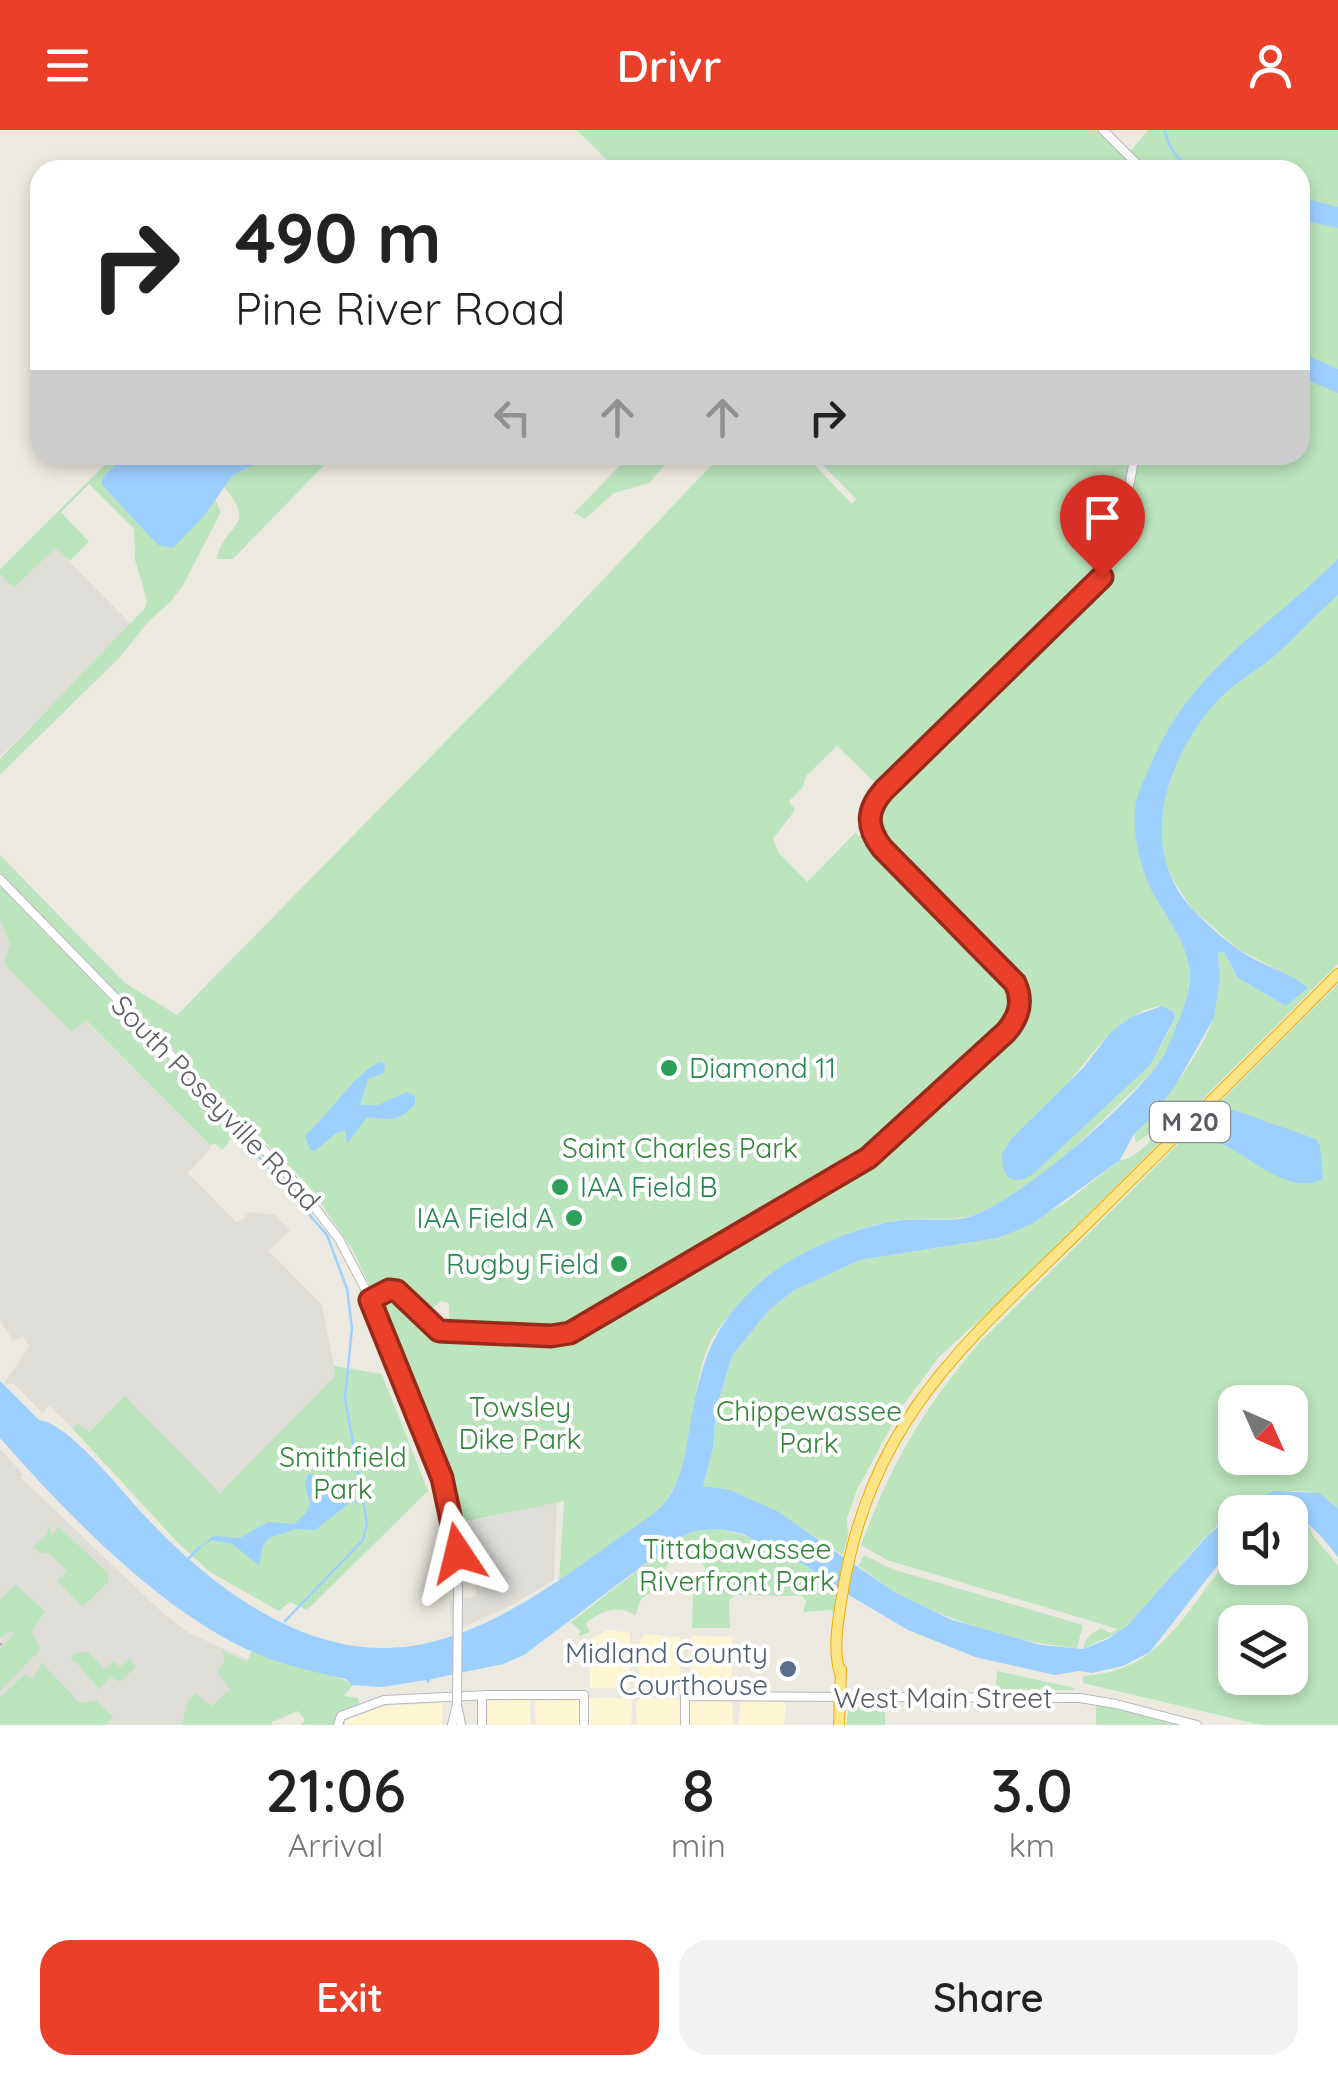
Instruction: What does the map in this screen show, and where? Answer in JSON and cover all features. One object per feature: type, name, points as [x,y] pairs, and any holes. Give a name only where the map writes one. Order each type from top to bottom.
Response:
[{"type":"highway","name":"M 20","points":[[839,1725],[841,1603],[857,1540],[884,1475],[924,1404],[958,1359],[1042,1270],[1338,974]]},
{"type":"street","points":[[1103,130],[1133,160]]},
{"type":"street","points":[[370,1300],[389,1290],[397,1291],[439,1331],[551,1336],[570,1333],[868,1158],[1006,1032],[1020,1010],[1015,983],[882,848],[870,827],[872,804],[1102,577],[1117,549],[1132,465]]},
{"type":"street","name":"South Poseyville Road","points":[[0,879],[303,1190],[339,1239],[370,1300],[445,1488],[454,1529],[458,1590],[457,1704]]},
{"type":"street","points":[[482,1696],[482,1725]]},
{"type":"street","points":[[339,1721],[384,1700],[584,1696],[584,1725]]},
{"type":"street","name":"West Main Street","points":[[685,1725],[685,1696],[1080,1698],[1197,1725]]},
{"type":"street","points":[[452,1725],[457,1704]]},
{"type":"street","points":[[457,1704],[460,1725]]},
{"type":"shaded area","points":[[55,547],[132,625],[0,757],[0,574],[14,588]]},
{"type":"shaded area","points":[[0,920],[10,944],[8,956],[73,1032],[85,1020],[210,1145],[188,1173],[237,1223],[250,1212],[275,1215],[290,1230],[269,1251],[322,1305],[336,1376],[219,1494],[125,1397],[88,1432],[72,1427],[49,1406],[42,1413],[13,1383],[4,1383],[29,1347],[23,1336],[13,1341],[0,1320]]},
{"type":"shaded area","points":[[0,1449],[23,1474],[20,1477],[164,1614],[191,1634],[249,1660],[233,1691],[196,1725],[0,1725]]},
{"type":"shaded area","points":[[557,1502],[554,1580],[510,1606],[452,1632],[449,1602],[476,1596],[468,1522]]},
{"type":"shaded area","points":[[608,1630],[630,1633],[630,1688],[590,1688],[590,1640]]},
{"type":"shaded area","points":[[645,1634],[680,1637],[681,1688],[639,1688],[640,1640]]},
{"type":"shaded area","points":[[692,1636],[732,1637],[732,1689],[691,1689]]},
{"type":"shaded area","points":[[488,1697],[500,1701],[530,1700],[530,1725],[484,1725]]},
{"type":"shaded area","points":[[538,1698],[580,1699],[580,1725],[536,1725]]},
{"type":"shaded area","points":[[630,1698],[631,1725],[586,1725],[586,1700]]},
{"type":"shaded area","points":[[640,1698],[681,1699],[682,1725],[637,1725],[636,1704]]},
{"type":"shaded area","points":[[691,1699],[732,1699],[733,1725],[689,1725]]},
{"type":"shaded area","points":[[741,1699],[782,1699],[786,1705],[784,1725],[738,1725]]},
{"type":"shaded area","points":[[443,1703],[442,1725],[345,1725],[345,1721],[385,1706]]},
{"type":"green space","points":[[577,130],[1099,130],[1126,156],[1148,130],[1338,130],[1338,964],[1010,1292],[939,1357],[901,1408],[857,1490],[847,1518],[843,1555],[759,1504],[703,1486],[713,1448],[716,1409],[732,1356],[768,1311],[793,1291],[860,1260],[999,1238],[1065,1203],[1120,1160],[1138,1152],[1161,1129],[1136,1143],[1134,1134],[1180,1078],[1209,1029],[1218,993],[1218,953],[1224,952],[1238,978],[1286,1006],[1304,984],[1238,949],[1192,909],[1173,880],[1153,893],[1184,948],[1189,979],[1177,1028],[1152,1071],[1058,1162],[1002,1202],[962,1218],[900,1220],[844,1236],[738,1307],[715,1334],[705,1355],[687,1449],[671,1493],[636,1528],[559,1582],[564,1501],[459,1523],[444,1468],[380,1305],[394,1293],[435,1332],[562,1339],[649,1293],[872,1158],[1011,1031],[1022,1012],[1022,991],[879,840],[873,817],[886,793],[837,746],[806,776],[803,787],[789,801],[795,810],[773,839],[779,853],[807,882],[856,832],[858,836],[867,834],[1013,984],[1016,1007],[1007,1028],[861,1159],[590,1318],[561,1331],[443,1329],[438,1327],[449,1325],[449,1303],[441,1301],[425,1314],[396,1287],[372,1290],[351,1247],[307,1184],[0,874],[0,855],[125,983],[177,1015],[712,465],[815,465],[852,504],[856,499],[823,465],[1310,465],[1310,160],[607,160]],"holes":[[[1162,1006],[1174,1012],[1175,1018],[1153,1059],[1132,1080],[1103,1089],[1058,1094],[1104,1040],[1131,1018]]]},
{"type":"green space","points":[[105,465],[115,465],[101,484],[122,506],[204,516],[215,499],[221,512],[171,601],[0,775],[0,759],[145,608],[147,600],[135,560],[134,529],[89,484],[61,512],[89,542],[70,561],[55,548],[14,588],[0,569]]},
{"type":"green space","points":[[252,465],[324,465],[233,559],[217,559],[220,547],[239,518],[234,500],[223,486]]},
{"type":"green space","points":[[620,465],[665,465],[649,483],[614,493],[585,519],[574,513]]},
{"type":"green space","points":[[0,886],[234,1127],[233,1137],[222,1150],[210,1145],[86,1020],[72,1032],[4,964],[10,944],[0,920]]},
{"type":"green space","points":[[1338,984],[1338,1508],[1327,1499],[1303,1492],[1218,1495],[1218,1525],[1124,1628],[1083,1649],[1089,1636],[1101,1628],[1111,1633],[1118,1629],[887,1560],[861,1545],[897,1462],[943,1388],[982,1340]]},
{"type":"green space","name":"Smithfield Park","points":[[334,1366],[382,1374],[428,1491],[307,1610],[290,1602],[279,1611],[210,1572],[178,1543],[72,1428],[79,1424],[89,1432],[125,1396],[220,1493],[335,1376]]},
{"type":"green space","points":[[47,1523],[53,1536],[58,1526],[108,1573],[108,1582],[83,1607],[57,1581],[67,1571],[48,1552],[42,1554],[33,1547],[48,1533]]},
{"type":"green space","points":[[1310,1527],[1338,1565],[1338,1725],[1261,1725],[1083,1683],[1083,1676],[1135,1662],[1172,1632],[1218,1573],[1218,1585],[1308,1585]]},
{"type":"green space","name":"Tittabawassee Riverfront Park","points":[[721,1529],[756,1539],[805,1565],[839,1590],[835,1614],[831,1610],[803,1612],[806,1601],[802,1596],[735,1595],[729,1600],[730,1628],[692,1628],[693,1591],[701,1583],[705,1567],[693,1556],[680,1554],[666,1568],[666,1582],[641,1599],[635,1616],[623,1610],[604,1613],[586,1623],[590,1632],[579,1636],[580,1631],[571,1622],[678,1539],[694,1531]]},
{"type":"green space","points":[[864,1555],[892,1569],[1083,1625],[1077,1648],[1007,1636],[918,1604],[858,1566]]},
{"type":"green space","points":[[15,1584],[45,1611],[32,1632],[40,1647],[0,1691],[0,1649],[13,1635],[11,1630],[0,1638],[0,1600]]},
{"type":"green space","points":[[222,1650],[247,1662],[252,1651],[346,1681],[353,1685],[344,1696],[358,1698],[360,1705],[338,1715],[335,1725],[301,1725],[305,1720],[298,1711],[272,1725],[182,1725],[188,1701],[196,1693],[212,1706],[228,1691],[232,1692],[217,1672],[225,1660]]},
{"type":"green space","points":[[88,1652],[105,1669],[113,1661],[120,1667],[129,1658],[136,1667],[120,1682],[111,1677],[99,1689],[70,1660],[76,1653]]},
{"type":"green space","points":[[42,1663],[80,1703],[96,1700],[113,1717],[105,1725],[0,1725],[0,1698],[25,1674],[33,1678]]},
{"type":"green space","points":[[997,1671],[1075,1688],[996,1689]]},
{"type":"green space","points":[[849,1705],[885,1705],[885,1725],[846,1725]]},
{"type":"green space","points":[[1096,1706],[1108,1707],[1180,1725],[1096,1725]]},
{"type":"water","points":[[1310,200],[1338,207],[1338,228],[1310,222]]},
{"type":"water","points":[[1310,356],[1338,369],[1338,393],[1310,381]]},
{"type":"water","points":[[115,465],[252,465],[232,476],[204,516],[173,548],[158,545],[101,484]]},
{"type":"water","points":[[1338,559],[1338,595],[1272,658],[1224,694],[1200,723],[1172,776],[1164,804],[1162,833],[1166,861],[1176,887],[1195,912],[1238,949],[1308,988],[1286,1006],[1238,978],[1224,952],[1218,953],[1220,978],[1214,1018],[1175,1086],[1134,1134],[1120,1160],[1032,1224],[998,1238],[860,1260],[793,1291],[768,1311],[732,1356],[716,1409],[713,1448],[703,1486],[730,1490],[777,1511],[894,1592],[952,1620],[1041,1645],[1083,1649],[1127,1626],[1218,1527],[1218,1565],[1150,1652],[1123,1666],[1055,1675],[975,1657],[908,1630],[805,1565],[743,1534],[720,1529],[694,1531],[678,1539],[524,1655],[503,1664],[431,1679],[428,1684],[426,1680],[383,1687],[352,1685],[346,1679],[265,1657],[192,1618],[88,1532],[0,1438],[0,1381],[39,1420],[79,1445],[194,1564],[252,1606],[316,1637],[384,1648],[416,1645],[480,1625],[540,1592],[646,1519],[671,1494],[683,1463],[699,1382],[711,1346],[731,1313],[762,1281],[809,1250],[868,1227],[903,1220],[965,1218],[986,1210],[1068,1153],[1122,1104],[1158,1064],[1182,1012],[1190,975],[1184,947],[1148,883],[1141,861],[1135,824],[1139,792],[1168,730],[1188,701],[1234,651]]},
{"type":"water","points":[[1162,1006],[1174,1012],[1175,1018],[1150,1065],[1032,1175],[1019,1180],[1009,1178],[1003,1169],[1002,1154],[1012,1138],[1083,1068],[1111,1032],[1131,1017]]},
{"type":"water","points":[[380,1062],[385,1063],[384,1073],[368,1079],[360,1105],[378,1105],[407,1092],[415,1096],[415,1104],[394,1118],[367,1117],[347,1144],[345,1130],[315,1151],[310,1150],[305,1135],[360,1076]]},
{"type":"water","points":[[1234,1110],[1316,1139],[1323,1179],[1308,1183],[1278,1177],[1220,1143],[1205,1139],[1201,1130],[1212,1119]]},
{"type":"water","points":[[309,1473],[322,1480],[333,1500],[351,1502],[315,1530],[296,1529],[269,1538],[263,1545],[259,1565],[232,1544],[212,1540],[200,1547],[213,1536],[240,1538],[268,1522],[294,1524],[310,1504],[305,1485]]},
{"type":"water","points":[[1274,1491],[1319,1493],[1338,1508],[1338,1557],[1308,1525],[1308,1495],[1264,1495]]},
{"type":"waterway","points":[[1165,130],[1181,160]]},
{"type":"waterway","points":[[257,1155],[327,1235],[347,1289],[352,1328],[345,1398],[361,1489]]},
{"type":"waterway","points":[[285,1621],[363,1540],[367,1523],[362,1495]]},
{"type":"waterway","points":[[351,1502],[361,1500]]},
{"type":"waterway","points":[[187,1560],[200,1547]]},
{"type":"railway","points":[[0,1645],[11,1636]]},
{"type":"place","name":"Diamond 11","points":[[669,1068]]},
{"type":"place","name":"IAA Field B","points":[[560,1187]]},
{"type":"place","name":"IAA Field A","points":[[574,1218]]},
{"type":"place","name":"Rugby Field","points":[[619,1264]]},
{"type":"place","name":"Midland County Courthouse","points":[[788,1669]]},
{"type":"route","points":[[458,1553],[436,1460],[370,1300],[389,1290],[397,1291],[439,1331],[551,1336],[570,1333],[868,1158],[1006,1032],[1020,1010],[1015,983],[882,848],[873,836],[870,812],[884,790],[1102,577]]},
{"type":"park label","name":"Saint Charles Park","points":[[680,1148]]},
{"type":"park label","name":"Towsley Dike Park","points":[[520,1423]]},
{"type":"park label","name":"Chippewassee Park","points":[[809,1427]]}]
